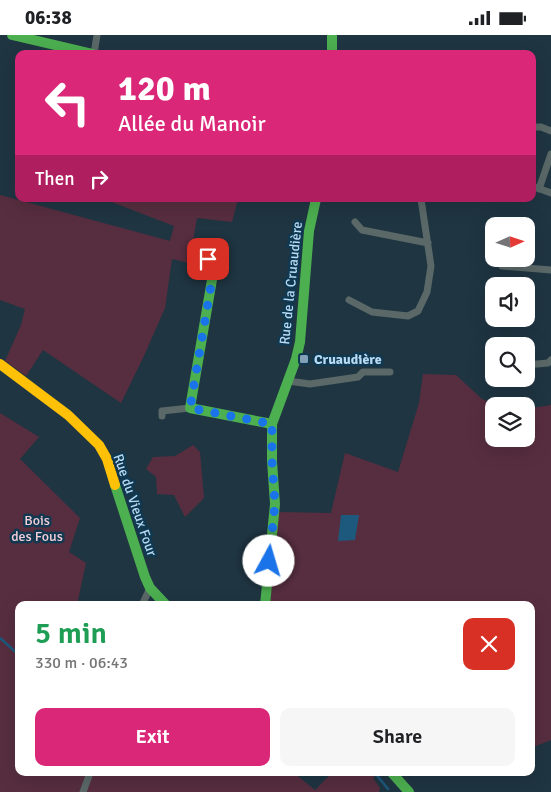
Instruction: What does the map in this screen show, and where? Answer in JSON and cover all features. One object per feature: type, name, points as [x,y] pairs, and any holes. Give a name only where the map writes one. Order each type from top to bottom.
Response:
[{"type":"street","points":[[12,35],[77,50]]},
{"type":"street","points":[[95,50],[97,35]]},
{"type":"street","points":[[332,35],[332,50]]},
{"type":"street","points":[[536,127],[551,131]]},
{"type":"street","points":[[551,154],[536,187],[551,193]]},
{"type":"street","name":"Rue de la Cruaudière","points":[[265,601],[275,504],[272,424],[296,359],[300,342],[309,231],[315,202]]},
{"type":"street","points":[[349,300],[372,312],[408,315],[418,311],[427,291],[431,266],[421,202]]},
{"type":"street","points":[[355,222],[362,230],[428,243]]},
{"type":"street","points":[[190,408],[214,268],[208,259]]},
{"type":"street","points":[[514,267],[551,270]]},
{"type":"street","points":[[535,364],[548,363],[551,360]]},
{"type":"street","name":"Rue du Vieux Four","points":[[0,364],[68,415],[99,445],[106,459],[145,577],[150,587],[162,601]]},
{"type":"street","points":[[288,381],[310,384],[358,377],[363,372],[390,372]]},
{"type":"street","points":[[162,416],[162,411],[190,408],[272,424]]},
{"type":"street","points":[[144,601],[150,587]]},
{"type":"street","points":[[83,792],[89,776]]},
{"type":"street","points":[[395,776],[409,792]]},
{"type":"green space","points":[[0,195],[15,199],[15,202],[26,202],[170,241],[174,226],[112,202],[237,202],[232,222],[197,218],[189,263],[172,259],[165,308],[121,403],[43,350],[26,376],[5,361],[21,325],[25,309],[0,300]]},
{"type":"green space","points":[[423,374],[456,375],[485,400],[485,447],[535,447],[535,408],[551,405],[551,740],[535,746],[535,601],[270,601],[277,512],[331,513],[345,453],[398,472],[419,403]]},
{"type":"green space","name":"Bois des Fous","points":[[0,413],[39,437],[20,459],[80,518],[69,552],[86,563],[78,601],[15,601],[15,776],[298,776],[315,790],[329,776],[375,776],[373,778],[380,788],[379,792],[0,792]]},
{"type":"green space","points":[[193,445],[200,452],[204,498],[185,517],[174,495],[157,494],[156,477],[146,469],[153,457],[175,456]]},
{"type":"water","points":[[341,515],[359,515],[355,540],[338,541]]},
{"type":"waterway","points":[[0,638],[15,651]]},
{"type":"waterway","points":[[377,776],[388,789]]},
{"type":"traffic: fast","points":[[12,35],[76,50]]},
{"type":"traffic: fast","points":[[332,35],[332,50]]},
{"type":"traffic: fast","points":[[265,601],[275,504],[272,424],[296,359],[300,342],[309,231],[315,202]]},
{"type":"traffic: fast","points":[[207,259],[214,268],[190,408],[272,424]]},
{"type":"traffic: fast","points":[[115,485],[145,577],[150,588],[162,601]]},
{"type":"traffic: fast","points":[[395,776],[409,792]]},
{"type":"traffic: slow","points":[[0,364],[68,415],[99,445],[107,459],[115,485]]},
{"type":"place","name":"Cruaudière","points":[[304,359]]},
{"type":"route","points":[[208,259],[214,268],[190,408],[272,424],[271,443],[275,504],[269,561]]}]
